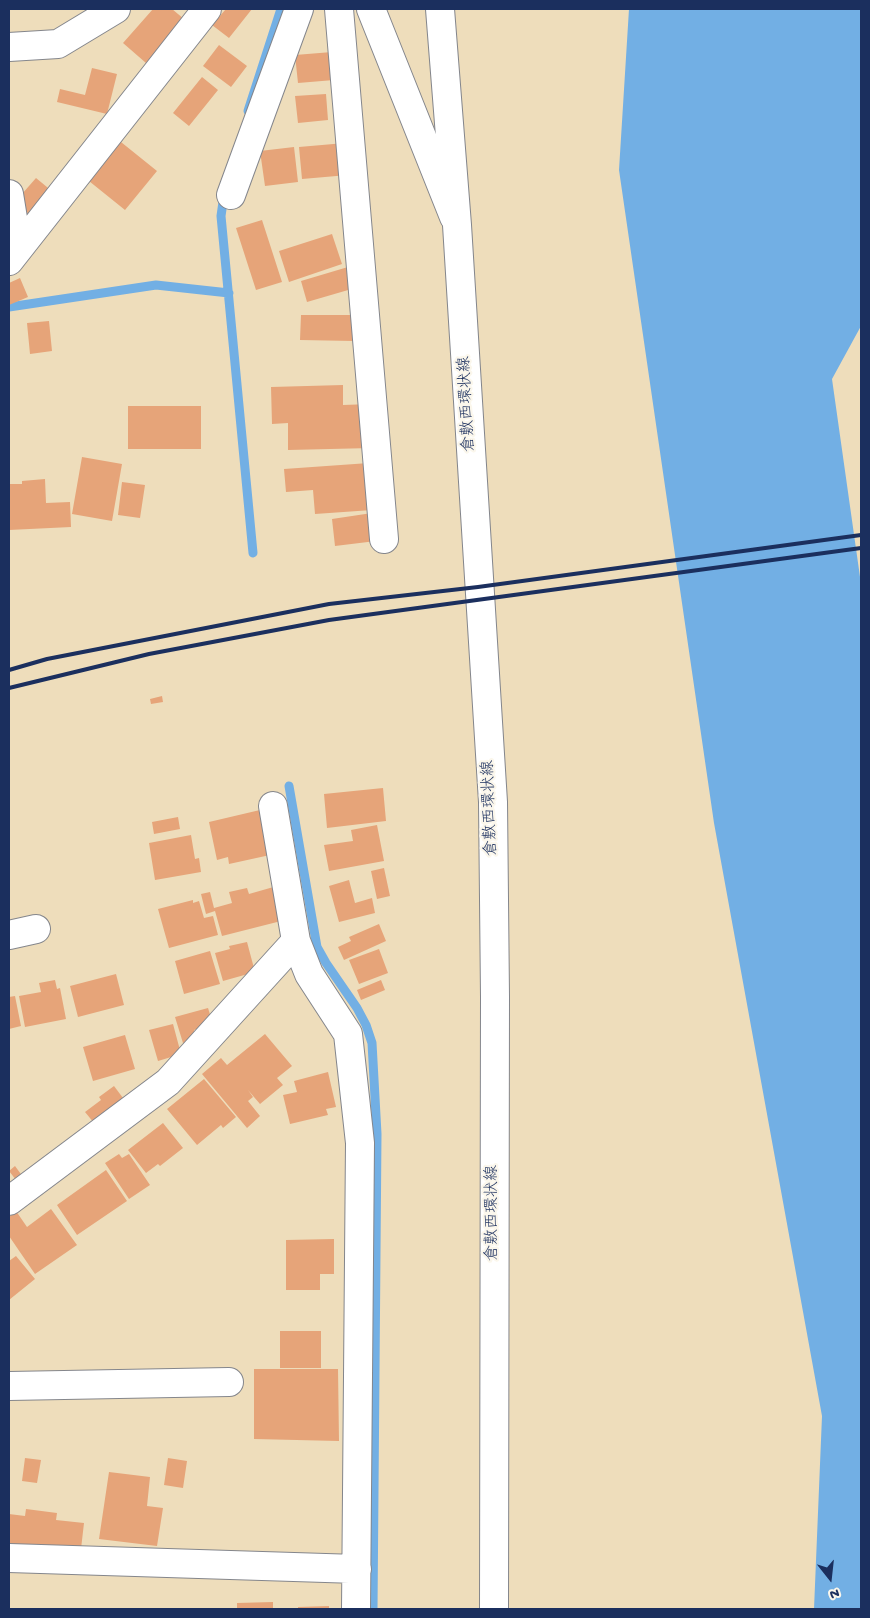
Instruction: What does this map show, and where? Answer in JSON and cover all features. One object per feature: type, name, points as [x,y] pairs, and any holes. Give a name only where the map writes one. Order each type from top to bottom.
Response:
[{"type":"street","points":[[9,47],[58,44],[116,9]]},
{"type":"street","points":[[13,255],[207,9]]},
{"type":"street","points":[[231,195],[299,9]]},
{"type":"street","points":[[339,9],[384,539]]},
{"type":"street","points":[[371,9],[457,225]]},
{"type":"street","name":"倉敷西環状線","points":[[440,9],[457,225],[492,802],[494,988],[494,1609]]},
{"type":"street","points":[[9,194],[13,255]]},
{"type":"street","points":[[273,806],[296,941],[309,974],[348,1034],[360,1143],[356,1609]]},
{"type":"street","points":[[9,935],[36,930]]},
{"type":"street","points":[[9,1201],[168,1082],[296,941]]},
{"type":"street","points":[[9,1386],[229,1382]]},
{"type":"street","points":[[9,1558],[357,1569]]},
{"type":"water","points":[[629,9],[861,9],[861,326],[832,379],[861,584],[861,1609],[814,1609],[822,1416],[714,823],[619,170]]},
{"type":"building","points":[[153,9],[172,9],[184,19],[146,63],[123,43]]},
{"type":"building","points":[[226,9],[252,9],[229,38],[212,25]]},
{"type":"building","points":[[219,45],[247,66],[231,87],[203,66]]},
{"type":"building","points":[[332,52],[334,80],[298,83],[295,55]]},
{"type":"building","points":[[92,68],[117,74],[107,114],[57,102],[60,89],[85,95]]},
{"type":"building","points":[[202,77],[218,90],[189,126],[173,113]]},
{"type":"building","points":[[326,94],[328,120],[298,123],[295,96]]},
{"type":"building","points":[[116,138],[157,171],[125,210],[84,177]]},
{"type":"building","points":[[345,143],[348,175],[302,179],[299,147]]},
{"type":"building","points":[[294,147],[298,182],[265,186],[260,151]]},
{"type":"building","points":[[36,178],[53,192],[31,216],[15,202]]},
{"type":"building","points":[[262,220],[282,282],[256,290],[236,228]]},
{"type":"building","points":[[332,234],[342,264],[289,282],[279,251]]},
{"type":"building","points":[[348,267],[355,288],[307,302],[301,281]]},
{"type":"building","points":[[20,278],[28,297],[9,305],[9,283]]},
{"type":"building","points":[[301,315],[355,315],[354,341],[300,340]]},
{"type":"building","points":[[49,321],[52,351],[30,354],[27,323]]},
{"type":"building","points":[[343,385],[343,405],[371,404],[372,448],[288,450],[288,423],[272,424],[271,387]]},
{"type":"building","points":[[128,406],[201,406],[201,449],[128,449]]},
{"type":"building","points":[[82,457],[122,464],[112,521],[72,514]]},
{"type":"building","points":[[369,463],[372,510],[315,514],[313,490],[286,492],[284,469]]},
{"type":"building","points":[[45,479],[46,503],[70,502],[71,527],[9,530],[9,484],[22,484],[22,481]]},
{"type":"building","points":[[122,482],[145,485],[140,518],[118,515]]},
{"type":"building","points":[[372,513],[376,541],[335,546],[332,519]]},
{"type":"building","points":[[162,696],[163,702],[151,704],[150,699]]},
{"type":"building","points":[[383,788],[386,821],[327,828],[324,794]]},
{"type":"building","points":[[260,810],[270,855],[229,864],[228,857],[217,860],[209,822]]},
{"type":"building","points":[[178,817],[180,829],[154,834],[152,822]]},
{"type":"building","points":[[377,825],[384,861],[329,871],[324,845],[353,841],[351,830]]},
{"type":"building","points":[[191,835],[195,859],[199,858],[201,872],[155,880],[149,843]]},
{"type":"building","points":[[384,868],[390,896],[377,899],[371,871]]},
{"type":"building","points":[[349,880],[355,903],[372,898],[375,913],[339,922],[329,886]]},
{"type":"building","points":[[277,886],[285,920],[222,936],[215,911],[206,914],[201,894],[210,892],[214,908],[232,903],[229,892],[247,888],[249,894]]},
{"type":"building","points":[[193,900],[193,903],[199,901],[204,918],[213,916],[218,935],[169,948],[158,909]]},
{"type":"building","points":[[379,924],[386,941],[344,960],[338,947],[351,941],[349,937]]},
{"type":"building","points":[[247,942],[255,972],[223,981],[215,953],[230,949],[229,946]]},
{"type":"building","points":[[379,949],[388,973],[359,984],[349,960]]},
{"type":"building","points":[[210,951],[220,984],[184,994],[175,961]]},
{"type":"building","points":[[116,974],[124,1005],[78,1017],[70,986]]},
{"type":"building","points":[[55,980],[57,989],[60,988],[66,1019],[25,1027],[19,996],[41,992],[39,983]]},
{"type":"building","points":[[381,980],[385,990],[361,1000],[357,990]]},
{"type":"building","points":[[15,996],[21,1026],[9,1029],[9,997]]},
{"type":"building","points":[[208,1008],[213,1024],[194,1030],[197,1039],[183,1043],[175,1017]]},
{"type":"building","points":[[173,1024],[181,1054],[158,1061],[149,1030]]},
{"type":"building","points":[[265,1034],[292,1066],[277,1078],[283,1085],[260,1104],[248,1090],[253,1097],[248,1101],[260,1116],[247,1128],[202,1074],[221,1058],[227,1065]]},
{"type":"building","points":[[125,1035],[135,1069],[93,1081],[83,1047]]},
{"type":"building","points":[[328,1072],[336,1107],[326,1109],[328,1115],[290,1124],[283,1095],[297,1092],[294,1081]]},
{"type":"building","points":[[204,1079],[236,1117],[223,1128],[221,1125],[197,1145],[167,1109]]},
{"type":"building","points":[[114,1086],[129,1106],[99,1129],[85,1112],[101,1100],[99,1097]]},
{"type":"building","points":[[163,1123],[183,1148],[160,1166],[158,1164],[146,1173],[128,1150]]},
{"type":"building","points":[[119,1154],[122,1158],[129,1154],[150,1185],[129,1199],[105,1163]]},
{"type":"building","points":[[15,1166],[26,1181],[20,1185],[9,1171]]},
{"type":"building","points":[[106,1170],[127,1201],[77,1235],[57,1205]]},
{"type":"building","points":[[51,1209],[77,1245],[35,1274],[9,1236],[9,1217],[16,1211],[27,1227]]},
{"type":"building","points":[[334,1239],[334,1274],[320,1274],[320,1290],[286,1290],[286,1240]]},
{"type":"building","points":[[16,1256],[35,1279],[9,1300],[9,1261]]},
{"type":"building","points":[[280,1331],[321,1331],[321,1368],[280,1368]]},
{"type":"building","points":[[254,1369],[338,1369],[339,1441],[254,1439]]},
{"type":"building","points":[[25,1458],[41,1460],[37,1483],[22,1481]]},
{"type":"building","points":[[168,1458],[187,1461],[183,1488],[164,1485]]},
{"type":"building","points":[[109,1472],[150,1477],[147,1506],[163,1508],[157,1546],[99,1539]]},
{"type":"building","points":[[26,1509],[57,1513],[56,1520],[84,1523],[81,1549],[52,1545],[52,1551],[9,1545],[9,1514],[25,1516]]},
{"type":"building","points":[[273,1602],[273,1609],[237,1609],[237,1603]]},
{"type":"building","points":[[329,1606],[329,1609],[298,1609],[298,1607]]},
{"type":"waterway","points":[[248,111],[281,9]]},
{"type":"waterway","points":[[224,195],[221,216],[253,553]]},
{"type":"waterway","points":[[9,307],[156,285],[229,293]]},
{"type":"waterway","points":[[289,786],[317,947],[357,1008],[366,1025],[372,1043],[377,1134],[373,1609]]},
{"type":"railway","points":[[9,670],[47,659],[329,604],[478,587],[861,535]]},
{"type":"railway","points":[[9,688],[149,654],[329,620],[861,548]]}]
